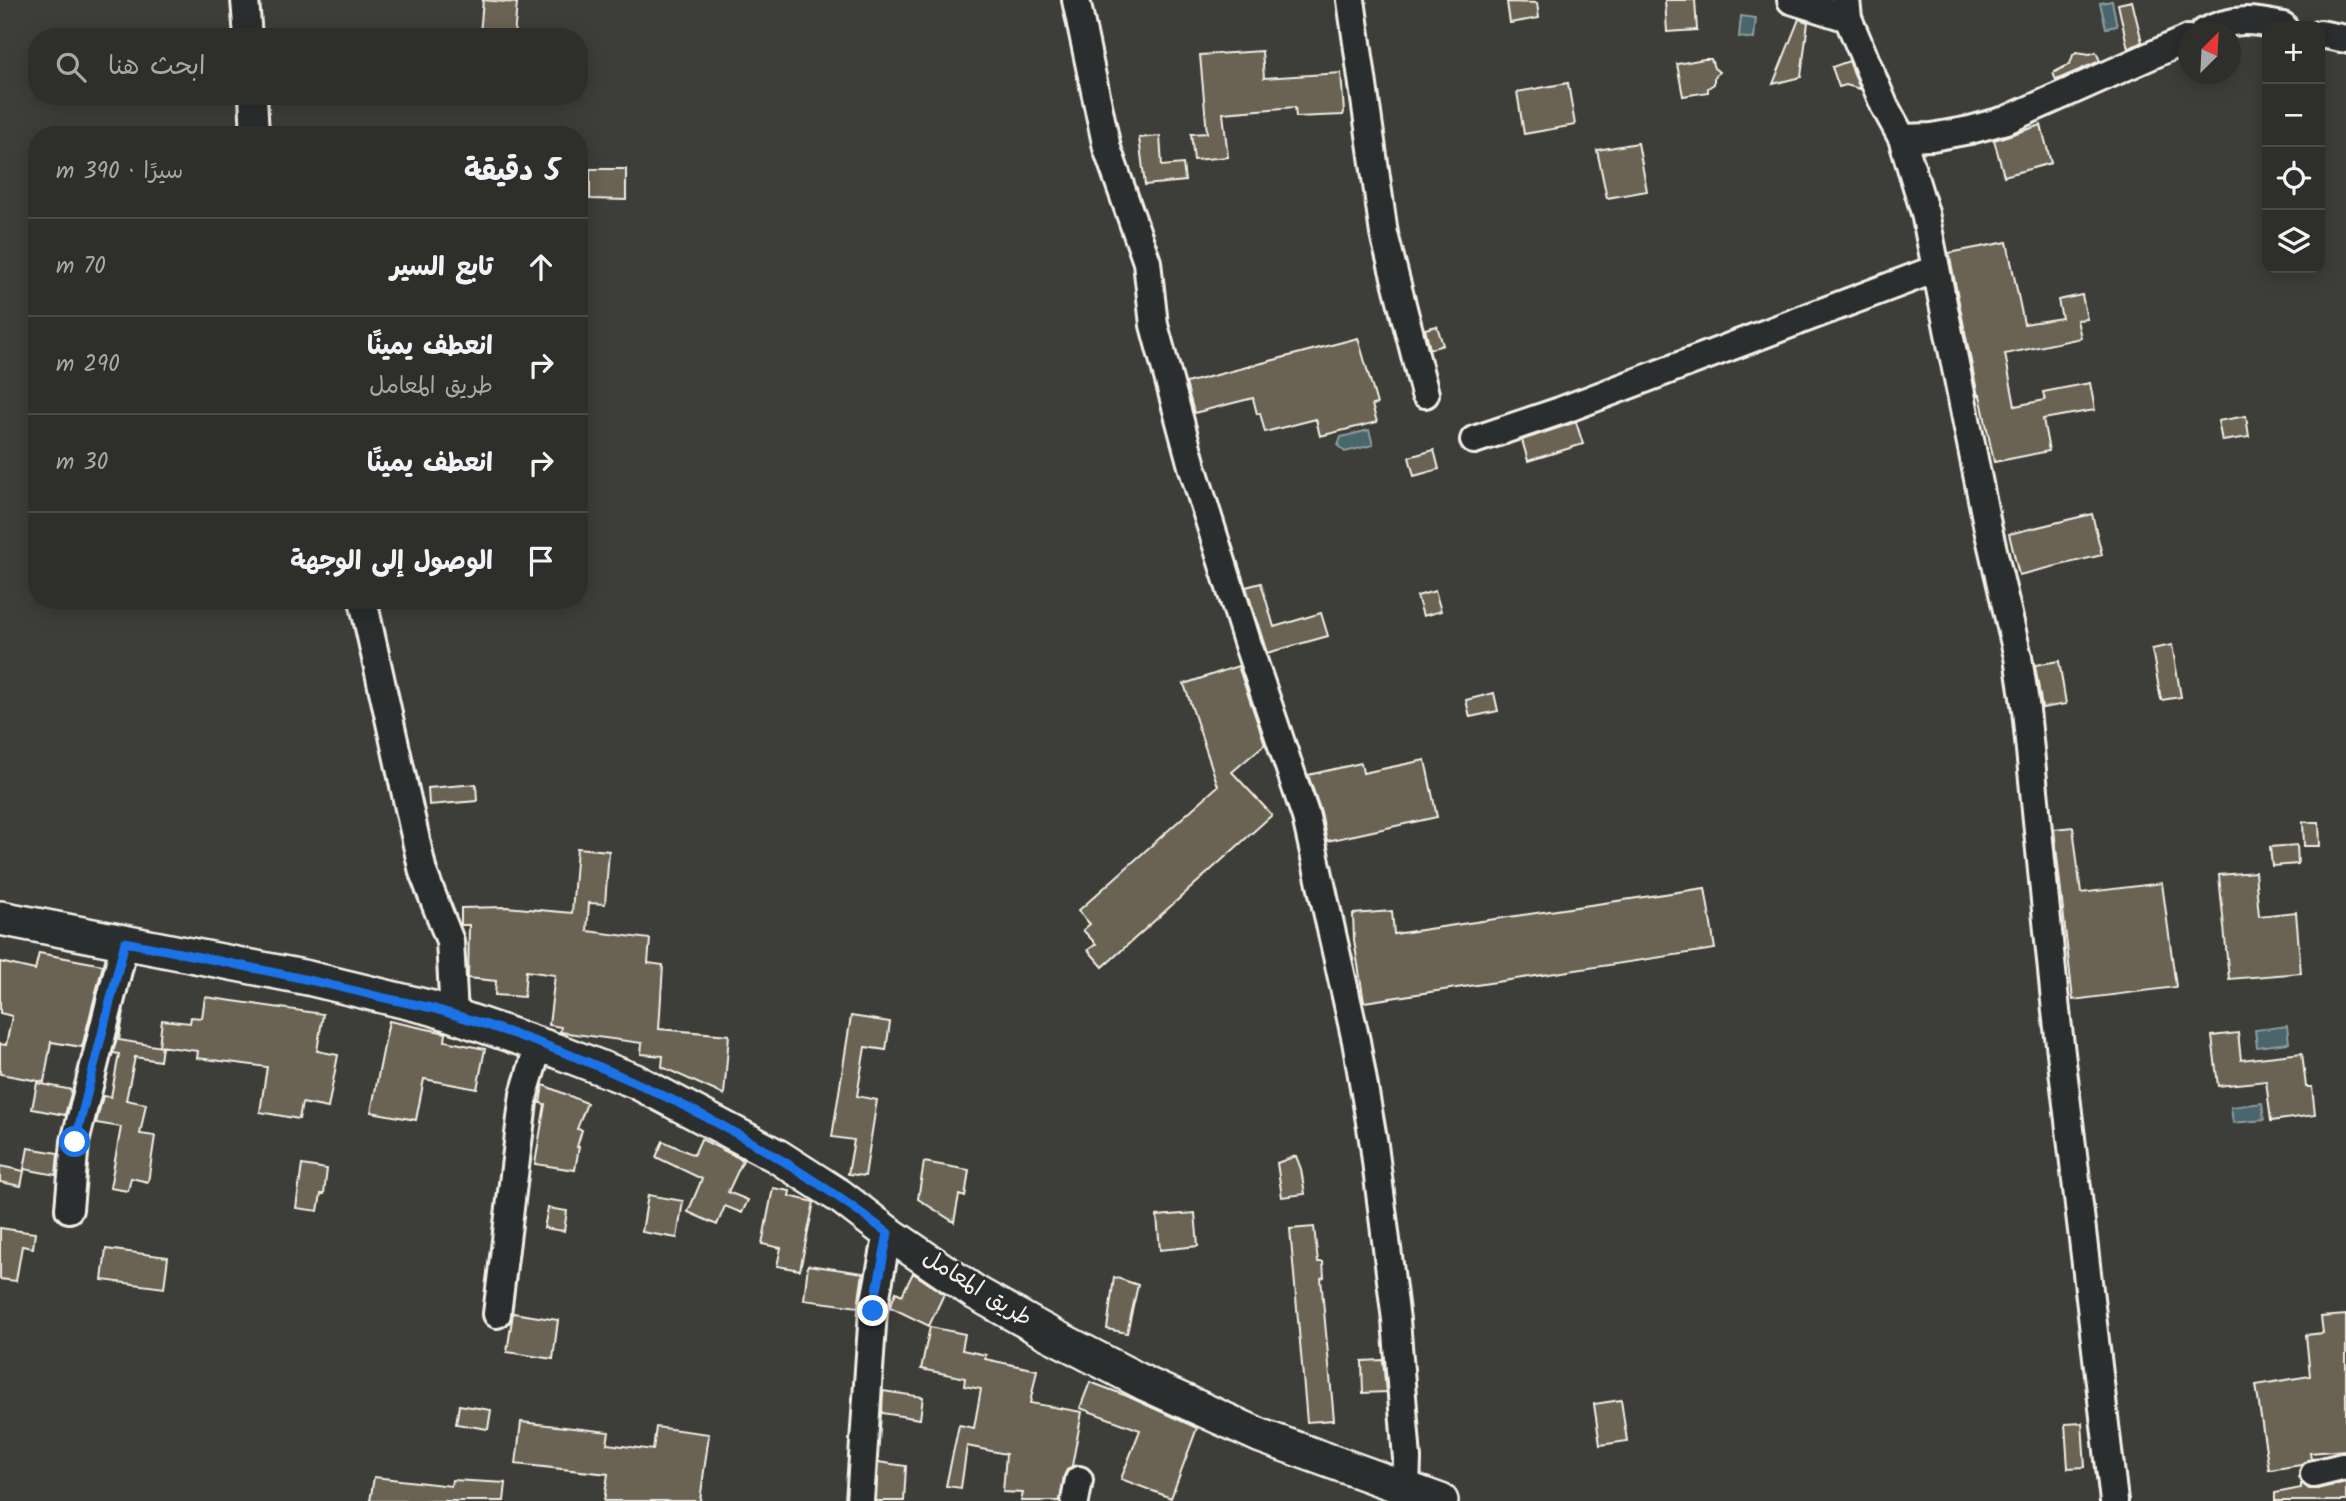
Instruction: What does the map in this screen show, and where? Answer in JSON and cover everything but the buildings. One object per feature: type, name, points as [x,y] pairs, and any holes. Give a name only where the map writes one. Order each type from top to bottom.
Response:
[{"type":"main road","name":"طريق المعامل","points":[[0,918],[308,978],[454,1015],[635,1081],[712,1120],[809,1176],[976,1293],[1146,1384],[1261,1436],[1441,1501]]},
{"type":"street","points":[[245,0],[247,28]]},
{"type":"street","points":[[1076,0],[1108,148],[1147,262],[1154,325],[1192,466],[1306,817],[1356,1041],[1374,1145],[1396,1320],[1407,1459],[1406,1488]]},
{"type":"street","points":[[1351,0],[1384,234],[1425,394]]},
{"type":"street","points":[[1791,0],[1847,9],[1884,105],[1902,138],[1925,214],[1988,529],[2018,657],[2026,710],[2056,1011],[2114,1501]]},
{"type":"street","points":[[2232,21],[2262,22]]},
{"type":"street","points":[[2325,35],[2346,39]]},
{"type":"street","points":[[1902,138],[1970,130],[2006,120],[2178,44]]},
{"type":"street","points":[[253,105],[255,126]]},
{"type":"street","points":[[1474,440],[1560,411],[1936,269]]},
{"type":"street","points":[[365,609],[423,872],[450,941],[454,1015]]},
{"type":"street","points":[[69,1209],[75,1142],[125,942]]},
{"type":"street","points":[[497,1314],[524,1094],[539,1044]]},
{"type":"street","points":[[860,1501],[873,1311],[888,1233]]},
{"type":"street","points":[[2314,1474],[2346,1466]]},
{"type":"water","points":[[2112,1],[2117,26],[2106,28],[2100,3]]},
{"type":"water","points":[[1741,16],[1756,18],[1754,39],[1739,37]]},
{"type":"water","points":[[1369,430],[1373,445],[1345,452],[1338,446],[1341,437]]},
{"type":"water","points":[[2287,1026],[2289,1043],[2257,1047],[2255,1030]]},
{"type":"water","points":[[2262,1103],[2264,1120],[2233,1123],[2231,1107]]},
{"type":"route","points":[[75,1142],[125,942],[308,978],[432,1008],[557,1051],[635,1081],[777,1156],[841,1197],[888,1233],[873,1311]]}]
